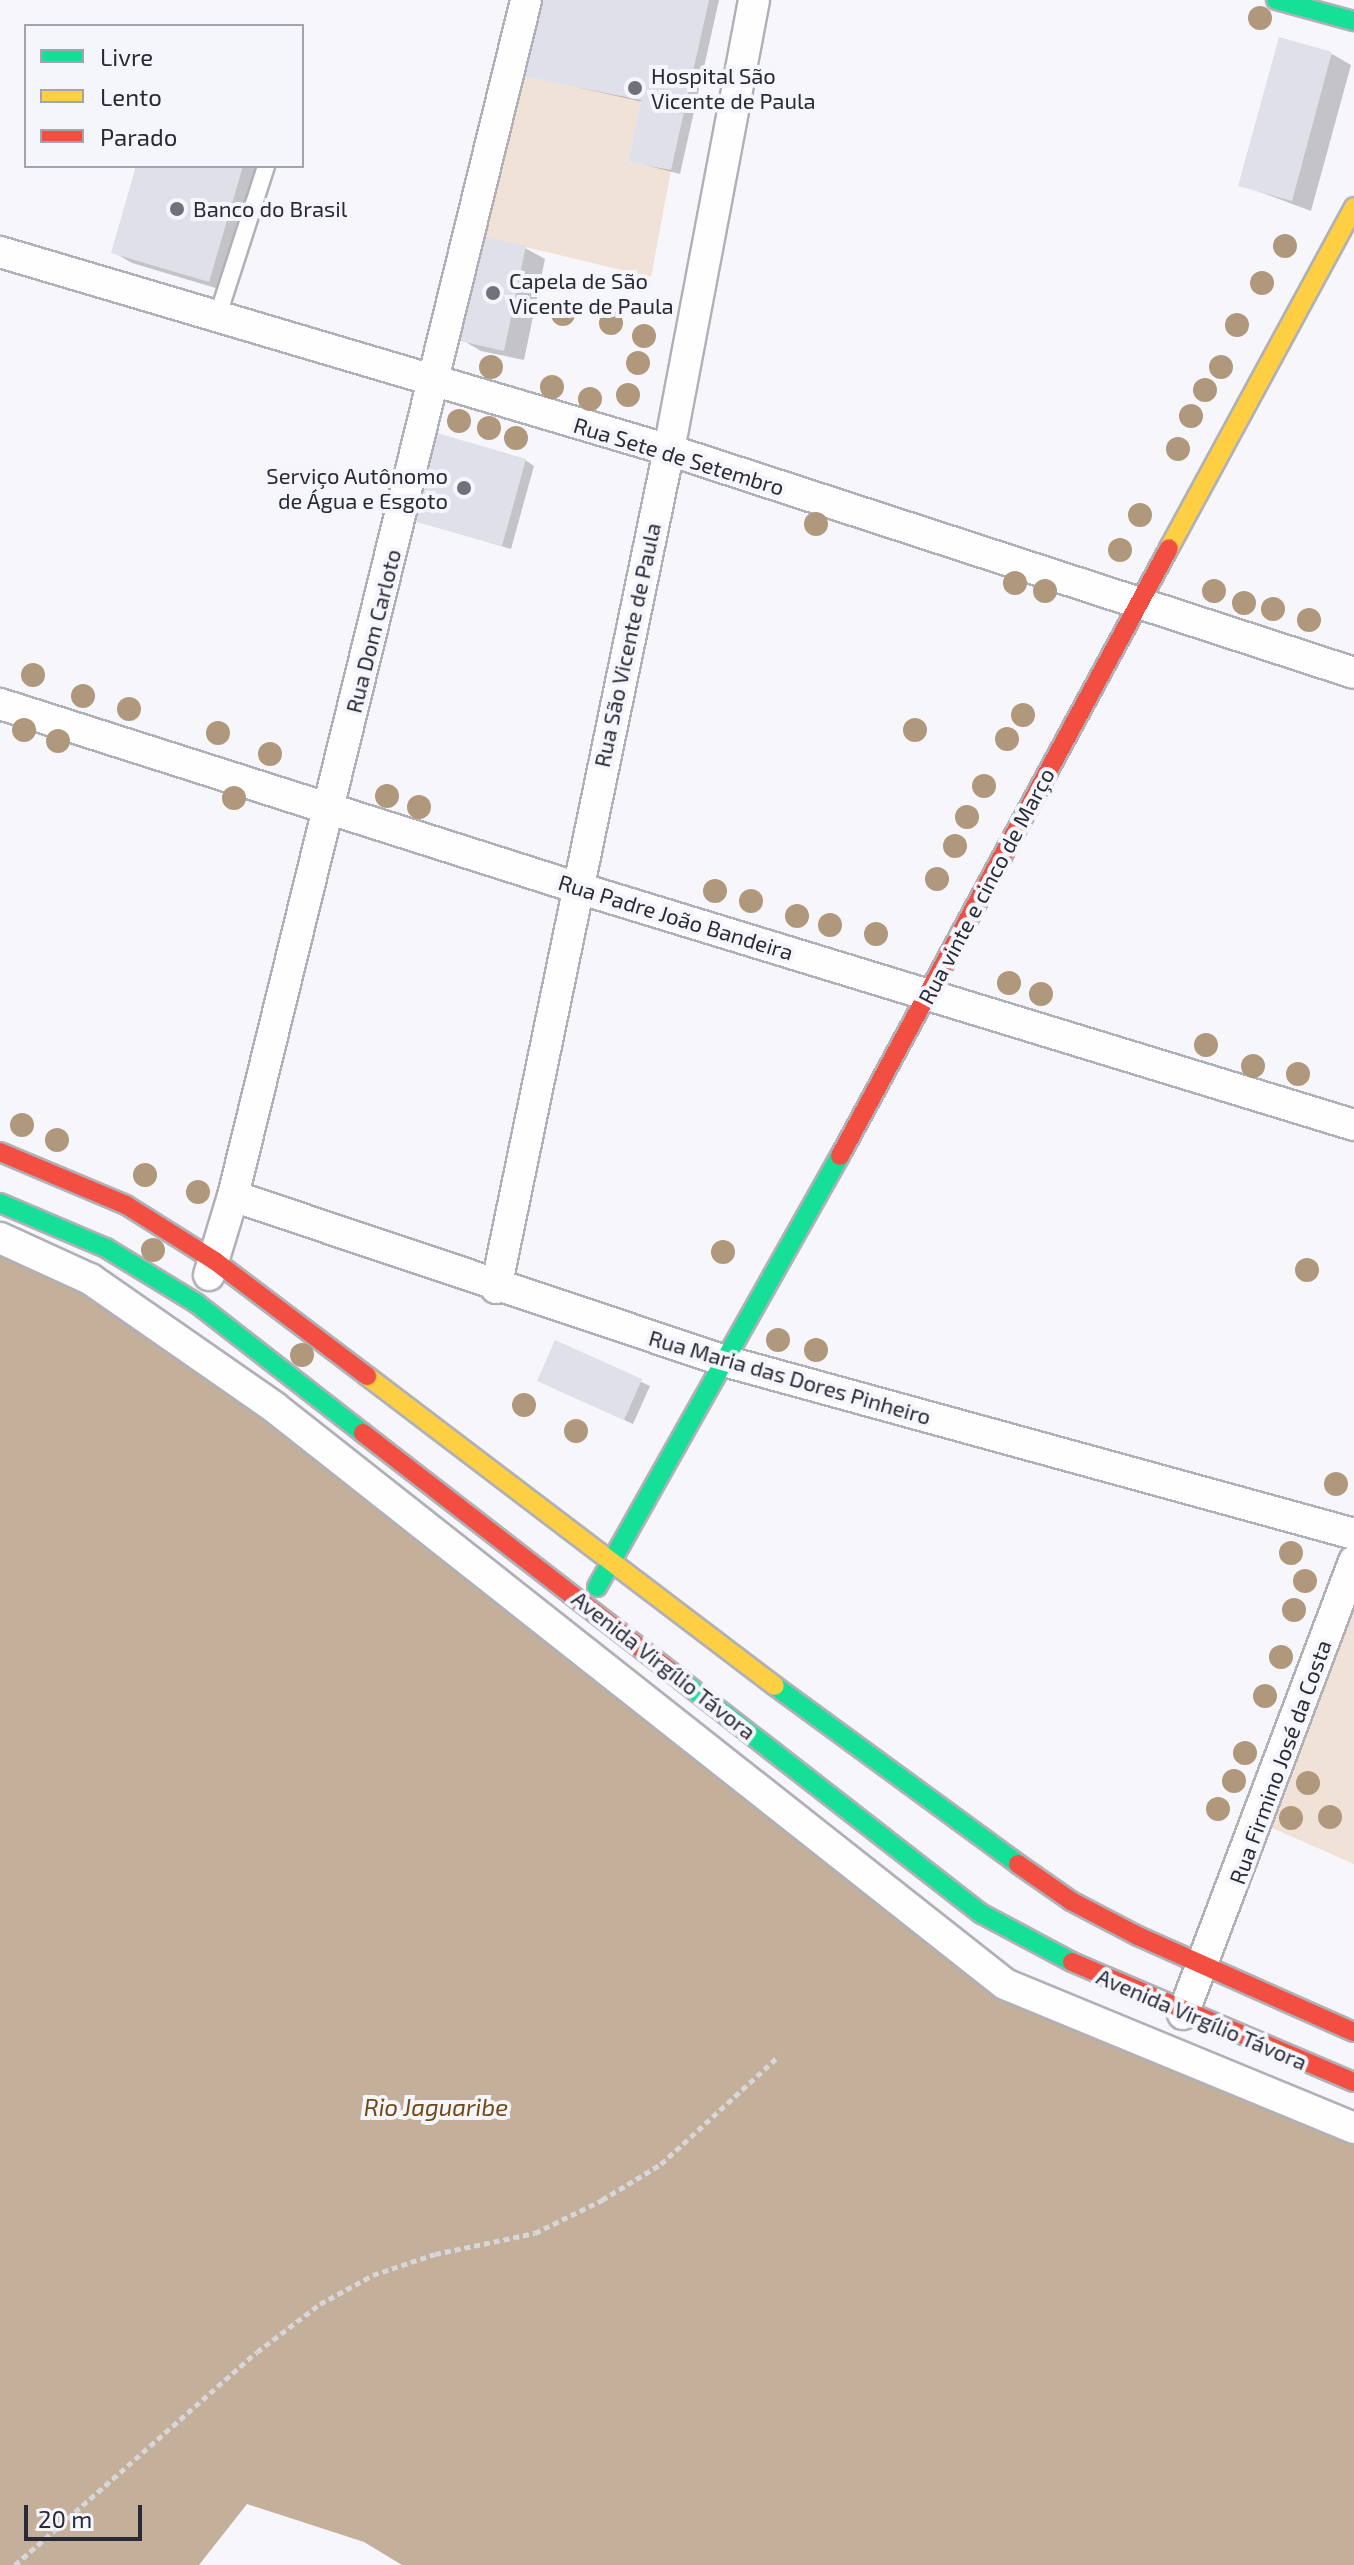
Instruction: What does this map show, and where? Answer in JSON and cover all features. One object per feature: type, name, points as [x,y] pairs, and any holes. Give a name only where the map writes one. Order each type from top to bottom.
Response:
[{"type":"street","name":"Rua Dom Carloto","points":[[196,1303],[215,1261],[233,1196],[526,0]]},
{"type":"street","name":"Rua São Vicente de Paula","points":[[496,1288],[575,887],[669,450],[754,0]]},
{"type":"street","points":[[1276,0],[1354,21]]},
{"type":"street","name":"Rua vinte e cinco de Março","points":[[586,1602],[614,1563],[728,1362],[1354,207]]},
{"type":"street","name":"Rua Sete de Setembro","points":[[0,252],[434,384],[669,450],[1137,606],[1354,673]]},
{"type":"street","name":"Rua Padre João Bandeira","points":[[0,704],[575,887],[1354,1125]]},
{"type":"street","points":[[0,1152],[126,1205],[215,1261],[1008,1860],[1138,1936],[1206,1963],[1354,2032]]},
{"type":"street","name":"Rua Maria das Dores Pinheiro","points":[[233,1196],[496,1288],[728,1362],[1354,1534]]},
{"type":"street","name":"Avenida Virgílio Távora","points":[[0,1203],[106,1248],[196,1303],[586,1602],[982,1914],[1050,1953],[1183,2014],[1354,2082]]},
{"type":"street","points":[[0,1238],[90,1279],[274,1407],[1005,1984],[1354,2128]]},
{"type":"street","name":"Rua Firmino José da Costa","points":[[1183,2014],[1206,1963],[1354,1561]]},
{"type":"lane","points":[[217,318],[265,168]]},
{"type":"path","points":[[15,2565],[257,2352],[320,2304],[373,2275],[435,2254],[535,2233],[602,2200],[661,2164],[779,2056]]},
{"type":"shaded area","points":[[521,76],[641,100],[628,162],[671,170],[651,277],[484,237]]},
{"type":"shaded area","points":[[1354,1608],[1354,1864],[1270,1827]]},
{"type":"water","name":"Rio Jaguaribe","points":[[0,1251],[86,1291],[270,1418],[1001,1996],[1354,2141],[1354,2565],[402,2565],[364,2542],[247,2504],[199,2565],[0,2565]]},
{"type":"building","name":"Hospital São Vicente de Paula","points":[[538,0],[709,0],[671,170],[628,162],[641,100],[521,76]]},
{"type":"building","points":[[1279,37],[1332,52],[1292,201],[1238,186]]},
{"type":"building","name":"Banco do Brasil","points":[[135,168],[242,168],[209,282],[111,253]]},
{"type":"building","name":"Capela de São Vicente de Paula","points":[[484,237],[526,246],[504,351],[460,341]]},
{"type":"building","name":"Serviço Autônomo de Água e Esgoto","points":[[427,430],[526,459],[502,546],[402,518]]},
{"type":"building","points":[[555,1340],[642,1379],[624,1420],[537,1381]]},
{"type":"traffic: fast","points":[[1276,0],[1354,21]]},
{"type":"traffic: fast","points":[[597,1587],[840,1156]]},
{"type":"traffic: fast","points":[[0,1203],[106,1248],[196,1303],[363,1433]]},
{"type":"traffic: fast","points":[[681,1680],[982,1914],[1072,1962]]},
{"type":"traffic: fast","points":[[775,1686],[1018,1864]]},
{"type":"traffic: slow","points":[[1169,548],[1354,207]]},
{"type":"traffic: slow","points":[[367,1376],[775,1686]]},
{"type":"traffic: jam","points":[[840,1156],[1169,548]]},
{"type":"traffic: jam","points":[[0,1152],[126,1205],[215,1261],[367,1376]]},
{"type":"traffic: jam","points":[[363,1433],[681,1680]]},
{"type":"traffic: jam","points":[[1018,1864],[1071,1901],[1138,1936],[1354,2032]]},
{"type":"traffic: jam","points":[[1072,1962],[1354,2082]]},
{"type":"place","name":"Hospital São Vicente de Paula","points":[[635,88]]},
{"type":"place","name":"Banco do Brasil","points":[[177,209]]},
{"type":"place","name":"Capela de São Vicente de Paula","points":[[493,293]]},
{"type":"place","name":"Serviço Autônomo de Água e Esgoto","points":[[464,488]]}]
